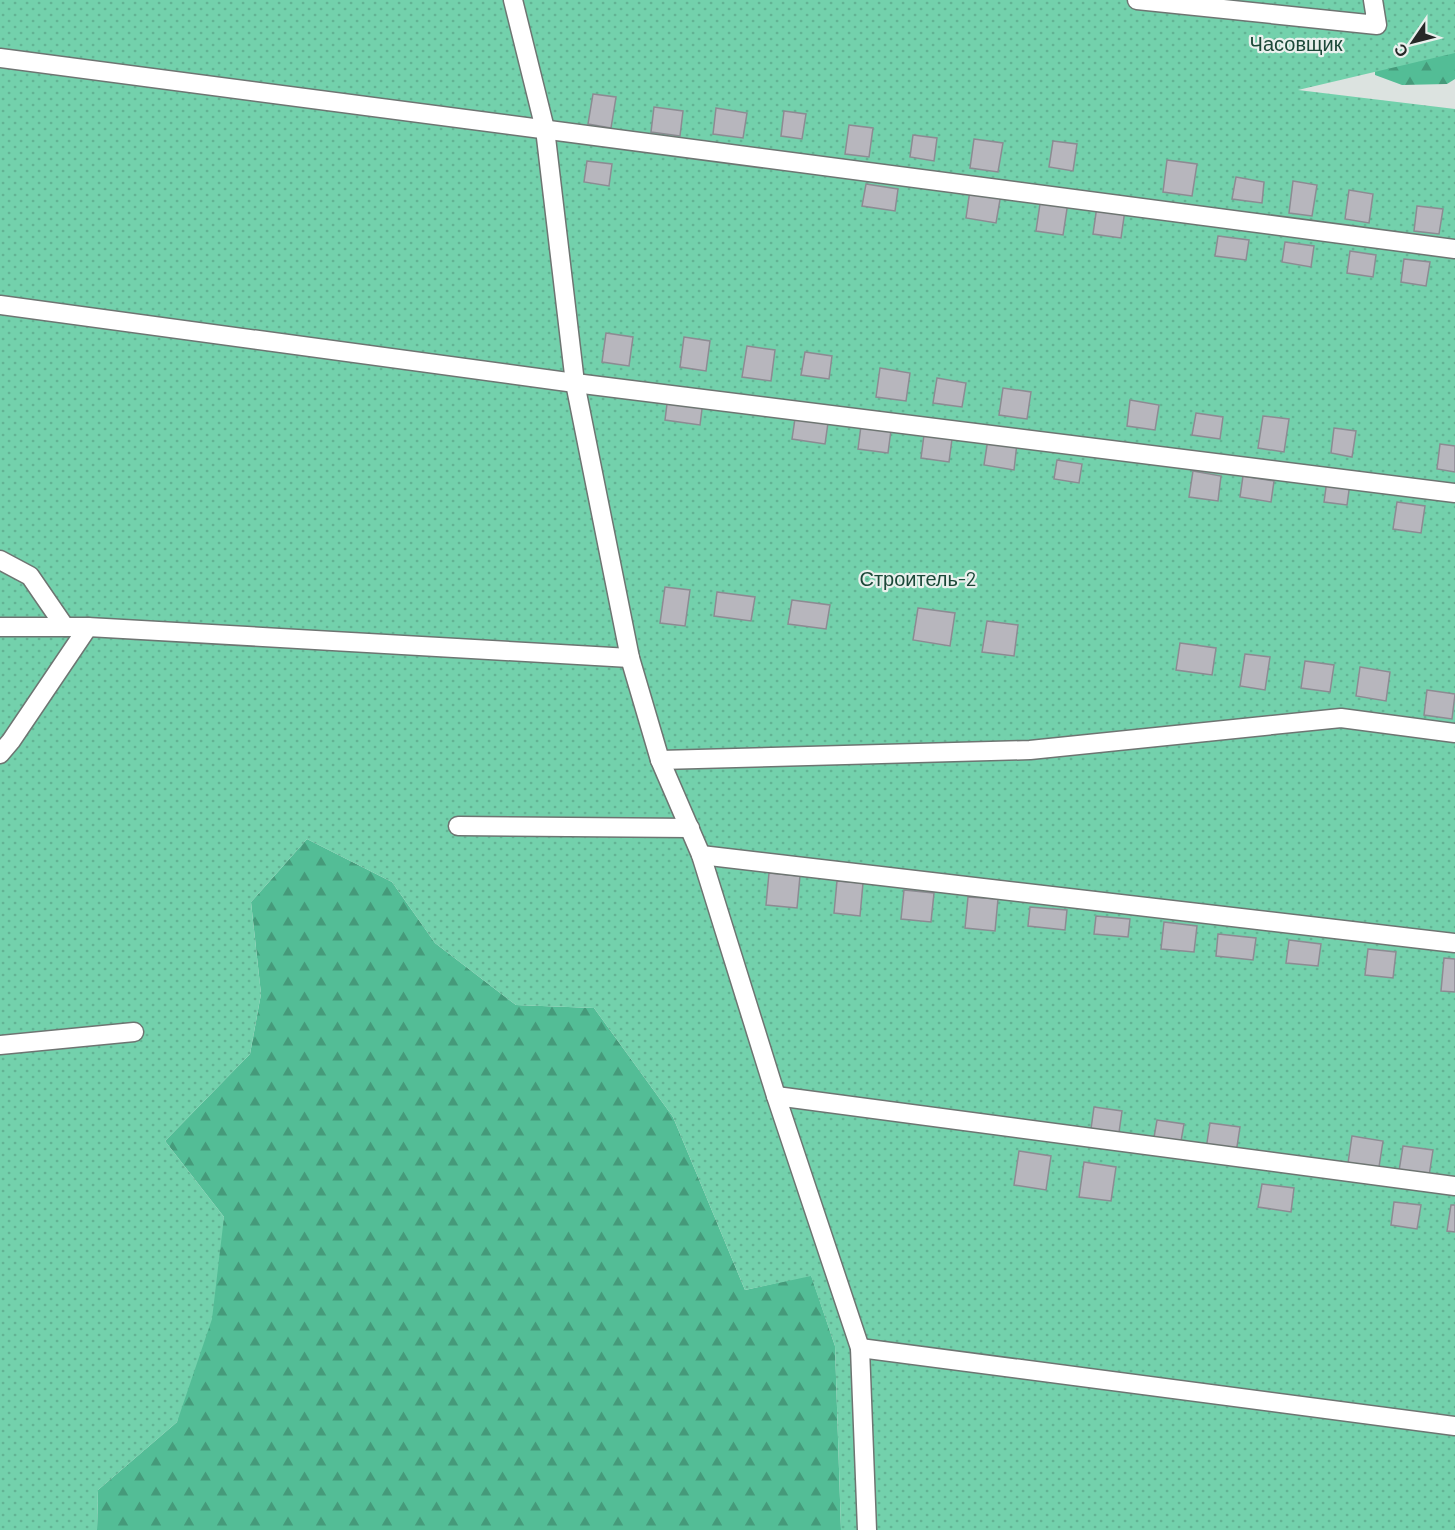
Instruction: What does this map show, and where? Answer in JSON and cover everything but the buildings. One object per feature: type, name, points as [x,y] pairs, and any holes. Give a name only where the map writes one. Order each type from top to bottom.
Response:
[{"type":"lane","points":[[513,0],[545,129],[575,383],[630,658],[660,760],[701,855],[776,1096],[860,1348],[867,1530]]},
{"type":"lane","points":[[1137,0],[1377,25],[1373,0]]},
{"type":"lane","points":[[0,58],[1455,249]]},
{"type":"lane","points":[[0,306],[575,383],[1455,494]]},
{"type":"lane","points":[[0,560],[30,576],[65,627]]},
{"type":"lane","points":[[0,627],[88,627],[630,658]]},
{"type":"lane","points":[[0,754],[88,627]]},
{"type":"lane","points":[[660,760],[1030,750],[1341,718],[1455,733]]},
{"type":"lane","points":[[458,826],[690,828]]},
{"type":"lane","points":[[701,855],[1455,943]]},
{"type":"lane","points":[[0,1045],[134,1032]]},
{"type":"lane","points":[[776,1096],[1455,1186]]},
{"type":"lane","points":[[860,1348],[1455,1426]]},
{"type":"green space","name":"Строитель-2","points":[[0,0],[1455,0],[1455,53],[1298,90],[1455,109],[1455,1530],[841,1530],[835,1346],[811,1276],[745,1290],[673,1117],[594,1008],[516,1005],[435,943],[392,882],[307,839],[251,902],[261,994],[250,1054],[165,1141],[224,1217],[212,1319],[177,1422],[98,1490],[97,1530],[0,1530]]},
{"type":"green space","points":[[1427,49],[1455,53],[1455,79],[1447,84],[1402,85],[1375,75],[1375,58]]},
{"type":"green space","points":[[307,839],[392,882],[435,943],[516,1005],[594,1008],[673,1117],[745,1290],[811,1275],[835,1346],[841,1530],[97,1530],[98,1490],[177,1422],[224,1217],[165,1141],[250,1054],[261,994],[251,902]]},
{"type":"park label","name":"Часовщик","points":[[1296,44]]}]
